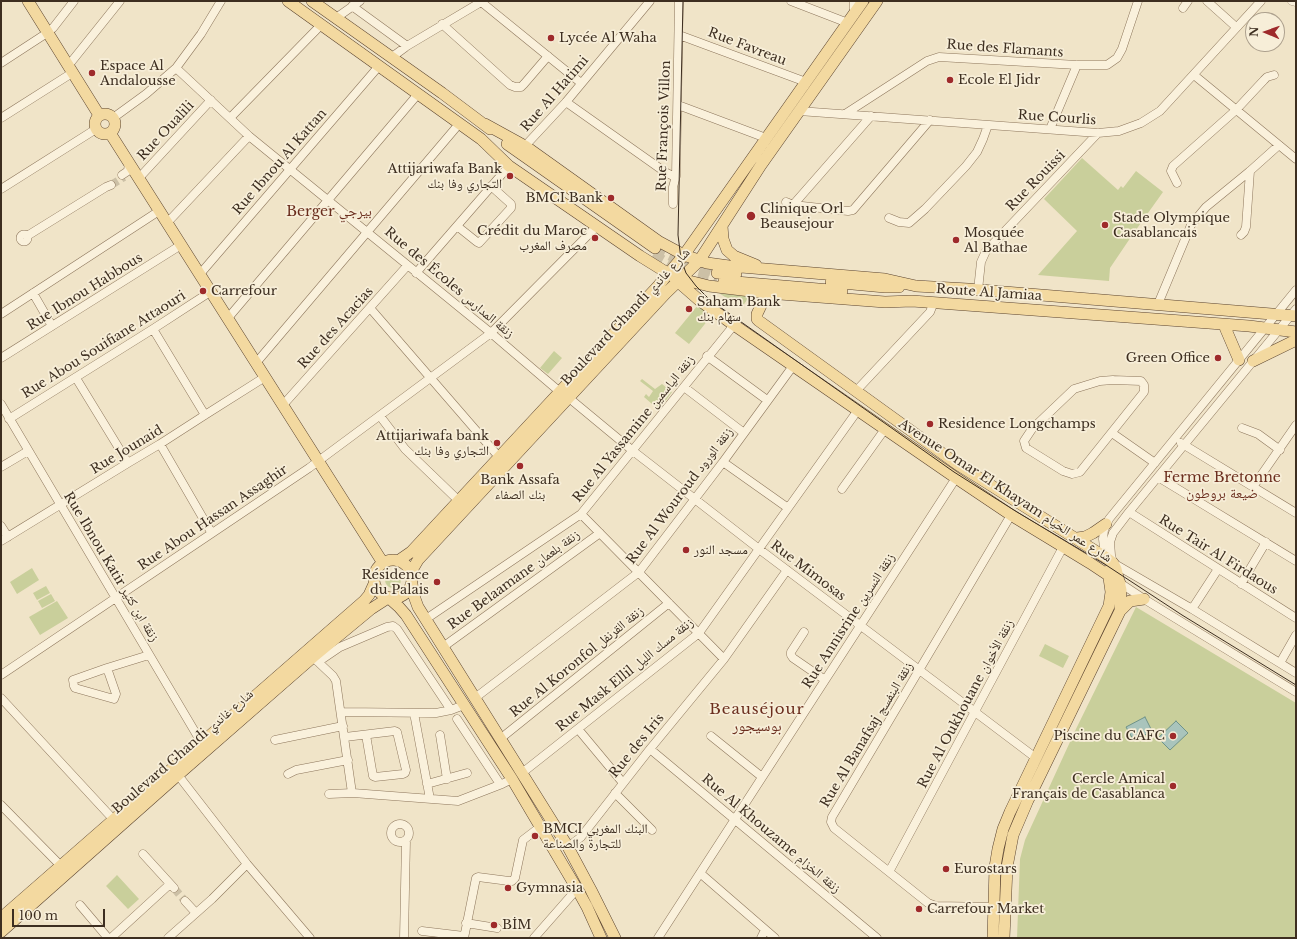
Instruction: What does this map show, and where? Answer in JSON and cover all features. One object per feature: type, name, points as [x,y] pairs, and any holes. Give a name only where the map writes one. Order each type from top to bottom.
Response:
[{"type":"main road","points":[[28,1],[99,115]]},
{"type":"main road","points":[[288,1],[459,124],[481,139],[503,150],[654,252],[505,142],[484,124],[312,1]]},
{"type":"main road","name":"Boulevard Ghandi شارع غاندي","points":[[411,572],[418,560],[669,274],[684,255],[863,1]]},
{"type":"main road","name":"Boulevard Ghandi شارع غاندي","points":[[398,561],[411,552],[499,457],[564,395],[699,261],[743,191],[877,1]]},
{"type":"main road","points":[[107,113],[114,118],[115,126],[110,133],[103,134],[96,129],[95,122],[99,115],[107,113]]},
{"type":"main road","name":"Route Al Jamiaa","points":[[484,124],[525,146],[658,241],[699,261],[768,270],[884,279],[916,286],[1277,314],[1294,313]]},
{"type":"main road","points":[[110,133],[283,405],[322,458],[383,563]]},
{"type":"main road","points":[[481,139],[509,166],[640,256],[679,280]]},
{"type":"main road","points":[[722,225],[723,239],[730,254],[768,270]]},
{"type":"main road","points":[[912,301],[886,294],[717,276],[884,287],[916,286]]},
{"type":"main road","name":"Route Al Jamiaa","points":[[679,280],[709,286],[767,293],[885,302],[932,302],[1266,328],[1296,332]]},
{"type":"main road","name":"Avenue Omar El Khayam شارع عمر الخيام","points":[[679,280],[699,300],[884,429],[1011,515],[1120,583]]},
{"type":"main road","name":"Avenue Omar El Khayam شارع عمر الخيام","points":[[767,293],[756,316],[758,321],[957,464],[1077,538],[1109,560]]},
{"type":"main road","points":[[1224,325],[1239,360]]},
{"type":"main road","points":[[1252,361],[1296,340]]},
{"type":"main road","points":[[1077,538],[1085,537],[1106,524]]},
{"type":"main road","points":[[993,938],[995,867],[1003,829],[1109,606],[1112,592],[1109,575],[1109,560]]},
{"type":"main road","points":[[1109,560],[1120,583],[1120,611]]},
{"type":"main road","points":[[602,938],[577,889],[512,778],[404,611],[389,598],[380,594],[374,584],[375,572],[383,563],[398,561],[406,565],[411,572],[416,602],[568,847],[615,938]]},
{"type":"main road","name":"Boulevard Ghandi شارع غاندي","points":[[1,918],[364,601],[369,595],[374,584]]},
{"type":"main road","points":[[389,598],[403,596],[410,589],[412,584]]},
{"type":"main road","name":"Boulevard Ghandi شارع غاندي","points":[[1,932],[178,775],[316,660],[371,609],[389,598]]},
{"type":"main road","points":[[1004,938],[1007,867],[1010,846],[1016,827],[1120,611],[1130,601],[1144,599]]},
{"type":"street","points":[[1,63],[54,28],[74,1]]},
{"type":"street","points":[[1,118],[70,69],[120,1]]},
{"type":"street","points":[[114,118],[146,94],[176,68],[201,34],[221,1]]},
{"type":"street","points":[[336,18],[360,1]]},
{"type":"street","points":[[392,57],[406,46],[480,1],[582,83]]},
{"type":"street","name":"Rue Al Hatimi","points":[[525,146],[566,102],[650,1]]},
{"type":"street","name":"Rue François Villon","points":[[673,204],[673,187],[676,176],[679,1]]},
{"type":"street","points":[[791,1],[851,18],[854,1]]},
{"type":"street","name":"Rue des Flamants","points":[[845,114],[932,58],[939,57],[1102,66],[1117,58],[1122,49],[1138,1]]},
{"type":"street","points":[[1207,1],[1236,27]]},
{"type":"street","name":"Rue Courlis","points":[[799,110],[1098,133],[1119,131],[1141,123],[1160,111],[1261,1]]},
{"type":"street","points":[[1292,1],[1296,2]]},
{"type":"street","points":[[352,6],[406,46]]},
{"type":"street","points":[[230,118],[321,24]]},
{"type":"street","points":[[442,24],[510,85],[515,87],[524,84],[548,56]]},
{"type":"street","name":"Rue Favreau","points":[[679,35],[806,82]]},
{"type":"street","points":[[1050,129],[1077,65]]},
{"type":"street","name":"Rue Ibnou Al Kattan","points":[[200,274],[379,66]]},
{"type":"street","name":"Rue des Écoles زنقة المدارس","points":[[176,68],[249,136],[491,333],[564,395]]},
{"type":"street","points":[[1194,75],[1296,159]]},
{"type":"street","points":[[1177,183],[1171,169],[1236,110],[1264,80],[1274,76]]},
{"type":"street","points":[[228,318],[329,201],[418,94]]},
{"type":"street","name":"Rue Oualili","points":[[138,177],[211,100]]},
{"type":"street","points":[[566,102],[665,172],[676,176]]},
{"type":"street","points":[[678,105],[766,138]]},
{"type":"street","points":[[871,116],[789,204],[848,211],[852,210],[930,120]]},
{"type":"street","points":[[256,363],[459,124]]},
{"type":"street","points":[[889,218],[899,222],[909,222],[925,210],[977,152],[988,125]]},
{"type":"street","points":[[1,189],[96,129]]},
{"type":"street","name":"Rue Rouissi","points":[[978,290],[981,262],[986,251],[1098,133]]},
{"type":"street","points":[[167,223],[249,136]]},
{"type":"street","points":[[1158,304],[1191,225],[1206,207],[1279,145]]},
{"type":"street","points":[[129,162],[128,171],[123,176],[129,175],[138,177]]},
{"type":"street","points":[[416,273],[509,166]]},
{"type":"street","points":[[1241,235],[1246,227],[1250,171]]},
{"type":"street","points":[[27,236],[108,185]]},
{"type":"street","points":[[457,226],[479,243],[512,208],[511,204],[492,186]]},
{"type":"street","points":[[1,314],[159,210]]},
{"type":"street","points":[[1191,225],[1194,238]]},
{"type":"street","name":"Rue Abou Hassan Assaghir","points":[[1,675],[322,458],[491,333],[596,226]]},
{"type":"street","name":"Rue Ibnou Habbous","points":[[1,358],[181,245]]},
{"type":"street","name":"Rue des Acacias","points":[[283,405],[407,266]]},
{"type":"street","points":[[1109,560],[1103,539],[1106,524],[1116,509],[1296,290]]},
{"type":"street","name":"Rue Abou Souifiane Attaouri","points":[[9,419],[210,292]]},
{"type":"street","points":[[33,293],[52,326]]},
{"type":"street","points":[[856,391],[930,312],[932,302]]},
{"type":"street","points":[[370,308],[499,457]]},
{"type":"street","points":[[1109,560],[1111,538],[1128,512],[1252,361],[1294,313]]},
{"type":"street","name":"Rue Al Yassamine زنقة الياسمين","points":[[426,619],[581,514],[734,325]]},
{"type":"street","points":[[153,329],[205,415]]},
{"type":"street","points":[[708,356],[767,400]]},
{"type":"street","name":"Rue Al Wouroud زنقة الورود","points":[[475,698],[638,572],[696,498],[793,366]]},
{"type":"street","name":"Rue Jounaid","points":[[5,539],[160,444],[265,377]]},
{"type":"street","points":[[76,378],[128,463]]},
{"type":"street","points":[[1113,380],[1141,382],[1144,385],[1144,392],[1112,433],[1084,468],[1076,474],[1063,471],[1026,448],[1024,441],[1032,429],[1074,389],[1100,381],[1113,380]]},
{"type":"street","points":[[684,386],[744,433]]},
{"type":"street","name":"Rue Mimosas","points":[[564,395],[759,549],[1036,758]]},
{"type":"street","name":"Rue Ibnou Katir زنقة ابن كثير","points":[[1,404],[201,742]]},
{"type":"street","name":"Rue Mask Ellil زنقة مسك الليل","points":[[522,773],[699,633],[858,410]]},
{"type":"street","points":[[380,416],[405,449],[459,501]]},
{"type":"street","points":[[1254,487],[1296,425]]},
{"type":"street","points":[[1242,428],[1258,434],[1280,450]]},
{"type":"street","points":[[842,489],[884,429]]},
{"type":"street","points":[[1112,433],[1155,463]]},
{"type":"street","points":[[1174,439],[1296,513]]},
{"type":"street","points":[[160,444],[211,532]]},
{"type":"street","points":[[1,468],[28,451]]},
{"type":"street","points":[[723,462],[788,508]]},
{"type":"street","points":[[1158,477],[1296,561]]},
{"type":"street","name":"Rue Annisrine زنقة النسرين","points":[[658,938],[956,478]]},
{"type":"street","name":"Rue Tair Al Firdaous","points":[[1128,512],[1296,618]]},
{"type":"street","points":[[581,514],[724,659]]},
{"type":"street","name":"Rue Al Banafsaj زنقة البنفسج","points":[[994,907],[932,905],[834,828],[831,824],[831,820],[1011,515]]},
{"type":"street","points":[[1,526],[5,539]]},
{"type":"street","name":"Rue Belaamane زنقة بلعمان","points":[[443,647],[600,533]]},
{"type":"street","points":[[1241,584],[1266,542]]},
{"type":"street","name":"Rue Al Oukhouane زنقة الأخوان","points":[[889,872],[1063,547]]},
{"type":"street","name":"Avenue Omar El Khayam شارع عمر الخيام","points":[[1109,560],[1296,673]]},
{"type":"street","points":[[1192,609],[1218,569]]},
{"type":"street","name":"Rue des Iris","points":[[568,847],[580,838],[650,749],[724,659],[787,570]]},
{"type":"street","name":"Avenue Omar El Khayam شارع عمر الخيام","points":[[1120,583],[1296,692]]},
{"type":"street","name":"Rue Al Koronfol زنقة القرنفل","points":[[500,739],[669,603]]},
{"type":"street","points":[[352,793],[342,712],[335,678],[316,660],[340,647],[388,627],[395,627],[451,710]]},
{"type":"street","points":[[804,632],[791,652],[791,655],[793,658],[825,680]]},
{"type":"street","points":[[1280,662],[1296,635]]},
{"type":"street","points":[[107,668],[116,697],[114,698],[75,688],[74,680],[107,668],[149,655]]},
{"type":"street","points":[[1,698],[114,819]]},
{"type":"street","points":[[342,712],[436,713],[451,710],[464,705]]},
{"type":"street","points":[[414,713],[430,799]]},
{"type":"street","points":[[457,719],[500,784]]},
{"type":"street","points":[[275,740],[343,726]]},
{"type":"street","points":[[578,729],[623,783]]},
{"type":"street","points":[[345,737],[397,732],[406,770],[405,773],[382,777],[373,776],[366,735]]},
{"type":"street","points":[[440,735],[447,779]]},
{"type":"street","points":[[711,736],[762,777]]},
{"type":"street","name":"Rue Al Khouzame زنقة الخزام","points":[[650,749],[877,938]]},
{"type":"street","points":[[288,774],[296,770],[348,760]]},
{"type":"street","points":[[427,784],[467,773]]},
{"type":"street","points":[[178,775],[247,864],[310,938]]},
{"type":"street","points":[[329,794],[352,793],[458,801],[512,778]]},
{"type":"street","points":[[615,793],[652,830]]},
{"type":"street","points":[[1,804],[61,866]]},
{"type":"street","points":[[422,931],[464,937],[476,878],[512,880],[514,878],[523,840],[540,827]]},
{"type":"street","points":[[404,938],[406,840]]},
{"type":"street","points":[[111,938],[172,886],[143,854]]},
{"type":"street","points":[[168,938],[247,864]]},
{"type":"street","points":[[700,873],[775,938]]},
{"type":"street","points":[[534,938],[577,889]]},
{"type":"street","points":[[185,900],[196,913]]},
{"type":"street","points":[[80,905],[108,938]]},
{"type":"street","points":[[466,923],[497,928]]},
{"type":"street","points":[[761,938],[765,930]]},
{"type":"street","points":[[1,932],[6,938]]},
{"type":"green space","name":"Stade Olympique Casablancais","points":[[1082,158],[1118,190],[1121,186],[1123,188],[1136,171],[1163,192],[1110,268],[1109,281],[1038,275],[1077,231],[1044,199]]},
{"type":"green space","points":[[719,293],[749,297],[742,307],[740,307]]},
{"type":"green space","points":[[698,305],[712,315],[689,344],[675,333]]},
{"type":"green space","points":[[554,351],[562,358],[548,374],[540,368]]},
{"type":"green space","points":[[642,379],[655,389],[662,384],[672,392],[659,410],[644,397],[646,394],[649,397],[653,391],[640,381]]},
{"type":"green space","points":[[32,568],[39,580],[17,594],[10,582]]},
{"type":"green space","points":[[390,572],[396,572],[401,577],[399,586],[396,588],[390,588],[385,583],[385,577]]},
{"type":"green space","points":[[46,586],[50,593],[37,600],[33,593]]},
{"type":"green space","points":[[51,594],[55,601],[42,608],[38,601]]},
{"type":"green space","points":[[57,601],[68,618],[40,635],[29,617]]},
{"type":"green space","name":"Cercle Amical Français de Casablanca","points":[[1136,607],[1296,703],[1296,938],[1017,938],[1020,859],[1025,840],[1075,731]]},
{"type":"green space","points":[[1045,644],[1069,656],[1063,668],[1039,656]]},
{"type":"green space","points":[[117,875],[139,899],[128,909],[106,886]]},
{"type":"water","name":"Piscine du CAFC","points":[[1145,717],[1152,731],[1134,741],[1126,727]]},
{"type":"water","name":"Piscine du CAFC","points":[[1176,721],[1188,733],[1170,750],[1158,738]]},
{"type":"tunnel","points":[[111,185],[124,177]]},
{"type":"tunnel","points":[[655,248],[691,265],[715,272]]},
{"type":"tunnel","points":[[653,255],[679,270],[717,280]]},
{"type":"tunnel","points":[[174,888],[185,901]]},
{"type":"tram line","points":[[683,1],[678,235],[681,259],[686,273],[696,286],[710,300],[954,472],[1017,512],[1106,565],[1182,615],[1296,685]]},
{"type":"place","name":"Lycée Al Waha","points":[[551,38]]},
{"type":"place","name":"Espace Al Andalousse","points":[[92,73]]},
{"type":"place","name":"Ecole El Jidr","points":[[950,80]]},
{"type":"place","name":"Attijariwafa Bank التجاري وفا بنك","points":[[510,176]]},
{"type":"place","name":"BMCI Bank","points":[[611,198]]},
{"type":"place","name":"Clinique Orl Beausejour","points":[[751,216]]},
{"type":"place","name":"Stade Olympique Casablancais","points":[[1105,225]]},
{"type":"place","name":"Crédit du Maroc مصرف المغرب","points":[[595,238]]},
{"type":"place","name":"Mosquée Al Bathae","points":[[956,240]]},
{"type":"place","name":"Carrefour","points":[[203,291]]},
{"type":"place","name":"Saham Bank سهام بنك","points":[[689,309]]},
{"type":"place","name":"Green Office","points":[[1218,358]]},
{"type":"place","name":"Residence Longchamps","points":[[930,424]]},
{"type":"place","name":"Attijariwafa bank التجاري وفا بنك","points":[[497,443]]},
{"type":"place","name":"Bank Assafa بنك الصفاء","points":[[520,466]]},
{"type":"place","name":"مسجد النور","points":[[686,550]]},
{"type":"place","name":"Résidence du Palais","points":[[437,582]]},
{"type":"place","name":"Piscine du CAFC","points":[[1173,736]]},
{"type":"place","name":"Cercle Amical Français de Casablanca","points":[[1173,786]]},
{"type":"place","name":"BMCI البنك المغربي للتجارة والصناعة","points":[[535,836]]},
{"type":"place","name":"Eurostars","points":[[946,869]]},
{"type":"place","name":"Gymnasia","points":[[508,888]]},
{"type":"place","name":"Carrefour Market","points":[[919,909]]},
{"type":"place","name":"BİM","points":[[494,925]]},
{"type":"district","name":"Berger بيرجي","points":[[329,212]]},
{"type":"district","name":"Ferme Bretonne ضيعة بروطون","points":[[1222,486]]},
{"type":"district","name":"Beauséjour بوسيجور","points":[[757,718]]}]
